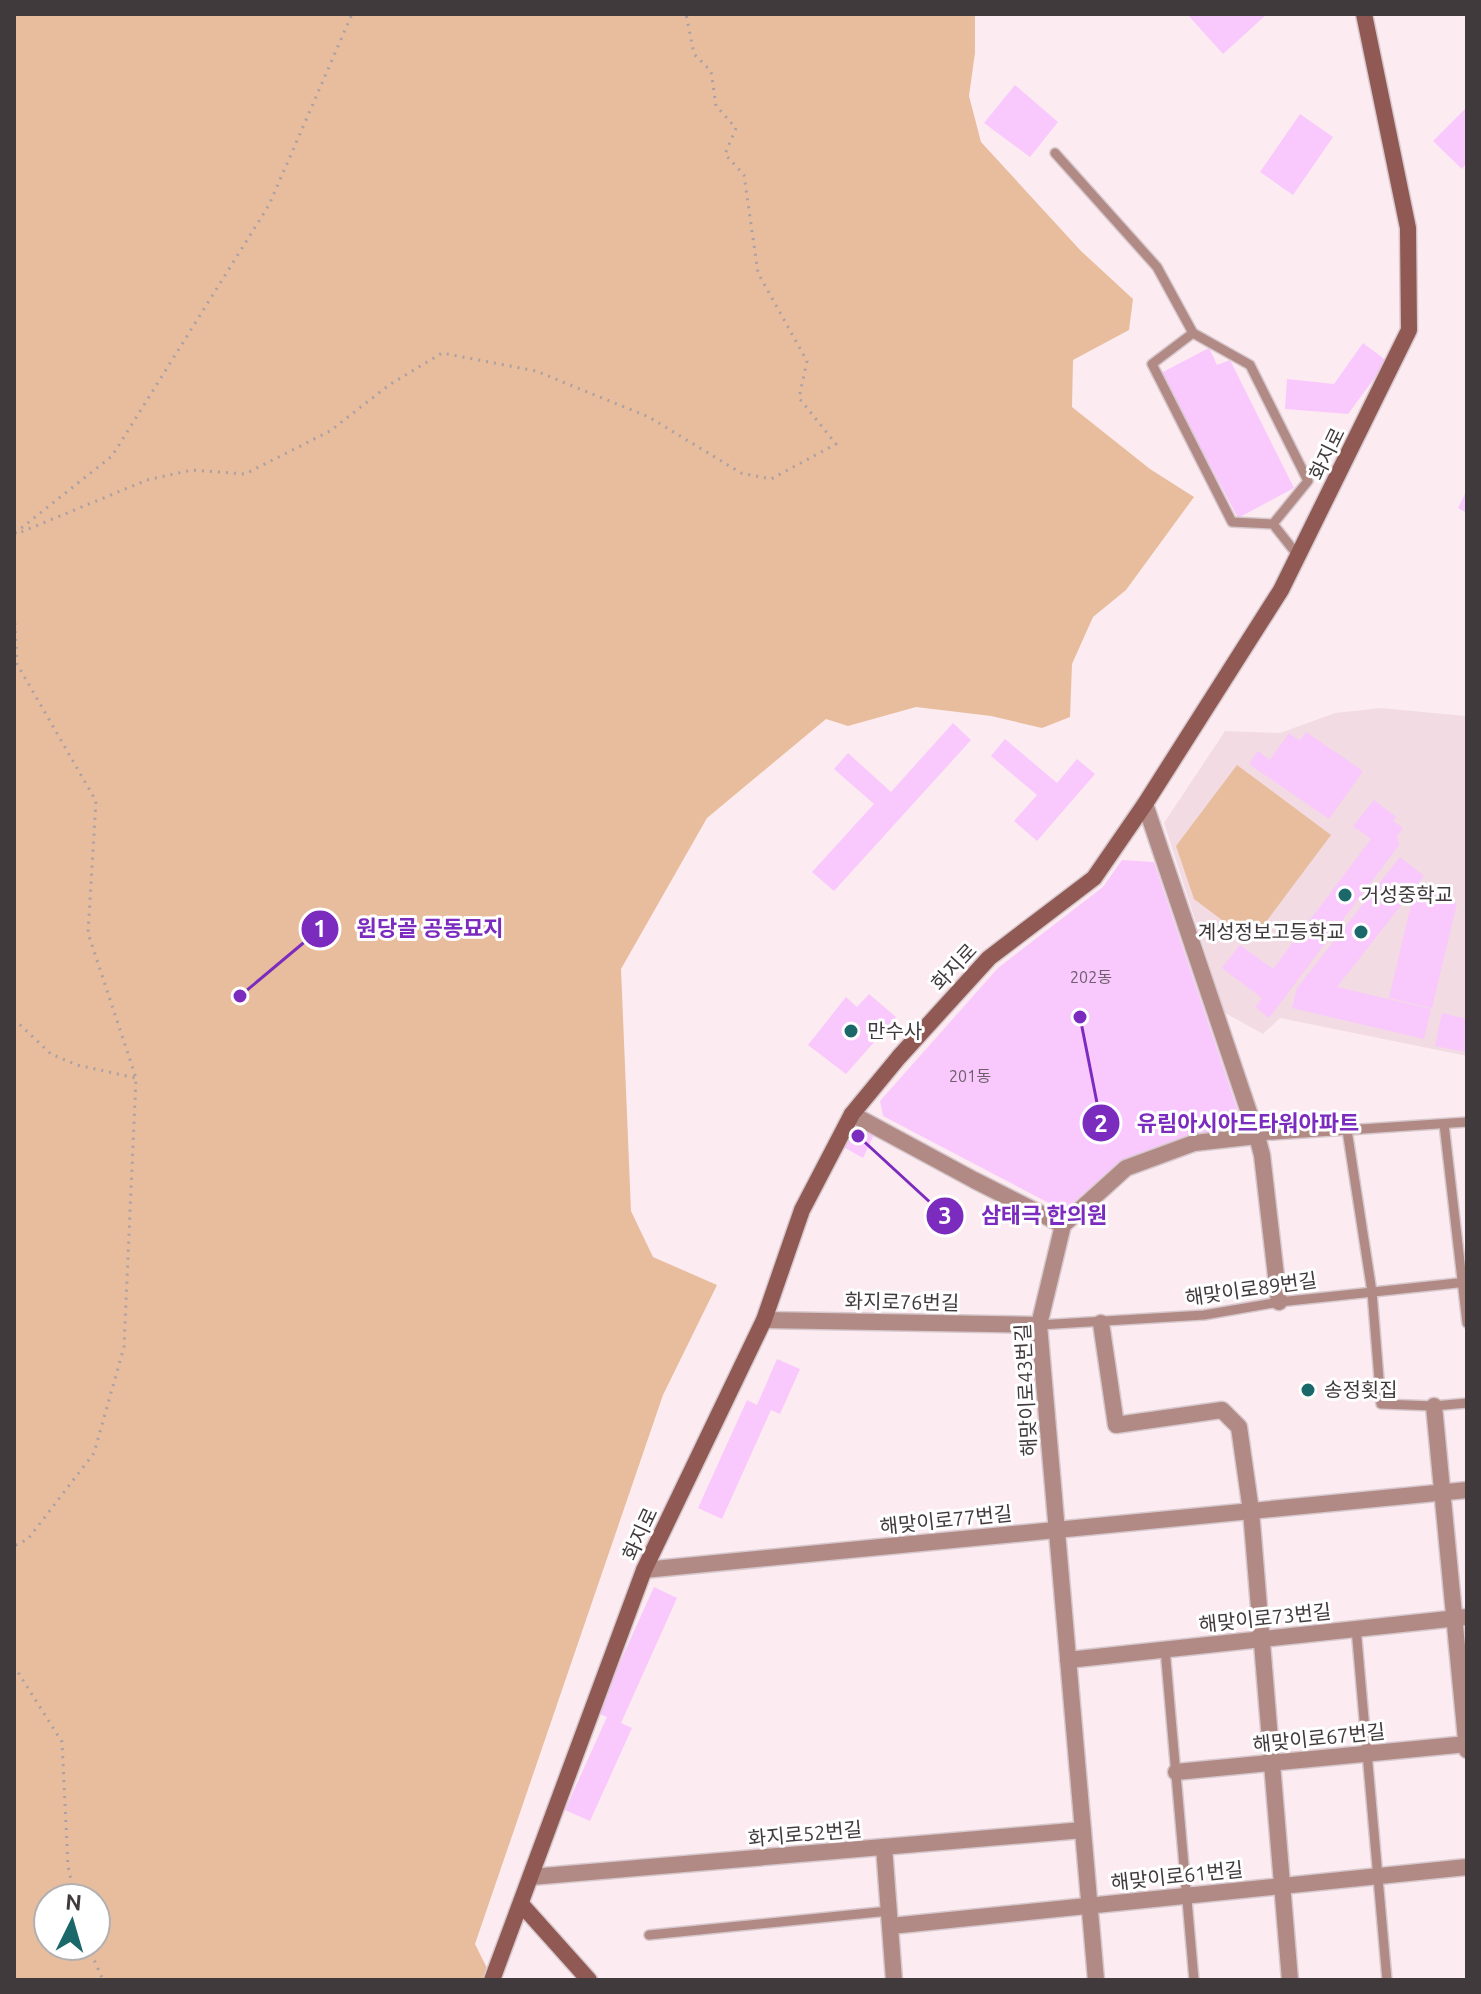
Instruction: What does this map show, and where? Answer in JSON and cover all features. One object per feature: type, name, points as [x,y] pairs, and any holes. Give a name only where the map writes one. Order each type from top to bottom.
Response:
[{"type":"street","name":"화지로","points":[[492,1980],[644,1570],[764,1320],[802,1210],[852,1114],[989,958],[1094,878],[1145,804],[1281,590],[1409,330],[1408,228],[1364,14]]},
{"type":"street","points":[[1145,804],[1257,1136],[1262,1155],[1279,1302]]},
{"type":"street","points":[[852,1114],[1063,1225],[1126,1168],[1194,1143],[1257,1136]]},
{"type":"street","name":"해맞이로43번길","points":[[1063,1225],[1039,1325],[1096,1980]]},
{"type":"street","name":"화지로76번길","points":[[764,1320],[1039,1325]]},
{"type":"street","points":[[1101,1323],[1116,1425],[1222,1410],[1239,1427],[1251,1511],[1290,1980]]},
{"type":"street","points":[[1434,1406],[1442,1492],[1461,1617],[1467,1750]]},
{"type":"street","name":"해맞이로77번길","points":[[644,1570],[1467,1490]]},
{"type":"street","name":"해맞이로73번길","points":[[1068,1660],[1461,1617]]},
{"type":"street","name":"해맞이로67번길","points":[[1176,1772],[1467,1744]]},
{"type":"street","name":"화지로52번길","points":[[531,1877],[1083,1830]]},
{"type":"street","points":[[884,1847],[894,1980]]},
{"type":"street","name":"해맞이로61번길","points":[[890,1918],[1089,1905],[1467,1867]]},
{"type":"street","points":[[521,1904],[589,1980]]},
{"type":"lane","points":[[1055,153],[1157,267],[1193,333],[1250,365],[1308,481],[1273,524]]},
{"type":"lane","points":[[1193,333],[1152,364],[1232,522],[1273,524],[1299,557]]},
{"type":"lane","points":[[1257,1136],[1467,1122]]},
{"type":"lane","points":[[1444,1124],[1465,1282],[1467,1323]]},
{"type":"lane","points":[[1347,1130],[1372,1292],[1381,1404],[1434,1406],[1467,1403]]},
{"type":"lane","name":"해맞이로89번길","points":[[1039,1325],[1204,1315],[1279,1302],[1465,1282]]},
{"type":"lane","points":[[1356,1628],[1387,1980]]},
{"type":"lane","points":[[1165,1649],[1194,1980]]},
{"type":"lane","name":"해맞이로61번길","points":[[649,1935],[890,1918]]},
{"type":"path","points":[[14,534],[112,456],[269,205],[352,14]]},
{"type":"path","points":[[14,534],[147,480],[192,470],[245,474],[330,431],[389,385],[442,353],[536,371],[649,417],[741,473],[771,479],[836,444],[799,398],[807,361],[758,273],[744,175],[725,154],[736,128],[716,106],[711,71],[694,54],[686,14]]},
{"type":"path","points":[[14,607],[17,664],[96,801],[88,933],[136,1078],[124,1347],[94,1453],[28,1539],[14,1546]]},
{"type":"path","points":[[14,1019],[51,1054],[77,1065],[136,1078]]},
{"type":"path","points":[[14,1666],[62,1742],[68,1866],[72,1882]]},
{"type":"shaded area","points":[[14,14],[975,14],[975,53],[969,96],[981,142],[1081,251],[1133,299],[1129,330],[1073,360],[1072,407],[1150,469],[1194,497],[1126,590],[1093,617],[1072,664],[1070,717],[1042,728],[991,716],[916,707],[848,726],[826,719],[707,818],[621,969],[631,1211],[653,1257],[717,1285],[663,1395],[475,1944],[493,1980],[14,1980]]},
{"type":"shaded area","points":[[1381,708],[1465,716],[1467,721],[1467,1056],[1280,1018],[1263,1034],[1225,1013],[1164,823],[1225,731],[1280,733],[1335,713]]},
{"type":"shaded area","points":[[1237,765],[1331,835],[1251,942],[1194,899],[1176,846]]},
{"type":"building","points":[[1187,14],[1267,14],[1223,54]]},
{"type":"building","points":[[1015,85],[1058,122],[1030,157],[984,123]]},
{"type":"building","points":[[1467,107],[1467,163],[1462,169],[1433,141]]},
{"type":"building","points":[[1300,114],[1333,137],[1293,195],[1260,172]]},
{"type":"building","points":[[1363,343],[1387,361],[1348,414],[1285,409],[1287,379],[1334,384]]},
{"type":"building","points":[[1209,348],[1217,365],[1230,360],[1294,488],[1238,518],[1161,373]]},
{"type":"building","points":[[1467,490],[1467,513],[1458,508]]},
{"type":"building","points":[[953,723],[971,740],[834,891],[812,872],[874,804],[834,769],[848,753],[891,792]]},
{"type":"building","points":[[1306,732],[1363,771],[1329,819],[1249,764],[1258,751],[1270,760],[1289,733],[1300,741]]},
{"type":"building","points":[[1005,739],[1057,783],[1077,759],[1095,774],[1037,841],[1014,821],[1037,795],[991,756]]},
{"type":"building","name":"거성중학교","points":[[1374,800],[1396,817],[1393,821],[1403,828],[1397,836],[1399,845],[1269,1018],[1255,1007],[1262,998],[1222,968],[1240,945],[1273,969],[1371,839],[1353,826]]},
{"type":"building","name":"계성정보고등학교","points":[[1400,857],[1424,876],[1337,987],[1431,1009],[1424,1039],[1292,1008],[1297,988]]},
{"type":"building","points":[[1122,860],[1154,862],[1241,1120],[1234,1131],[1191,1134],[1121,1160],[1064,1211],[883,1116],[880,1101],[998,968],[1103,887]]},
{"type":"building","points":[[1442,885],[1454,887],[1450,902],[1457,903],[1432,1008],[1389,998],[1414,892],[1439,894]]},
{"type":"building","name":"만수사","points":[[869,994],[896,1017],[846,1074],[808,1045],[846,997],[857,1007]]},
{"type":"building","points":[[1442,1013],[1467,1019],[1467,1052],[1435,1046]]},
{"type":"building","points":[[852,1114],[877,1128],[863,1158],[838,1144]]},
{"type":"building","points":[[777,1359],[800,1369],[780,1414],[771,1410],[722,1519],[698,1508],[747,1400],[757,1405]]},
{"type":"building","points":[[654,1587],[677,1598],[621,1723],[632,1728],[590,1821],[565,1810],[607,1717],[597,1713]]},
{"type":"place","name":"거성중학교","points":[[1345,895]]},
{"type":"place","name":"계성정보고등학교","points":[[1361,932]]},
{"type":"place","name":"원당골 공동묘지","points":[[240,996]]},
{"type":"place","name":"유림아시아드타워아파트","points":[[1080,1017]]},
{"type":"place","name":"만수사","points":[[851,1031]]},
{"type":"place","name":"삼태극 한의원","points":[[858,1136]]},
{"type":"place","name":"송정횟집","points":[[1308,1390]]}]
